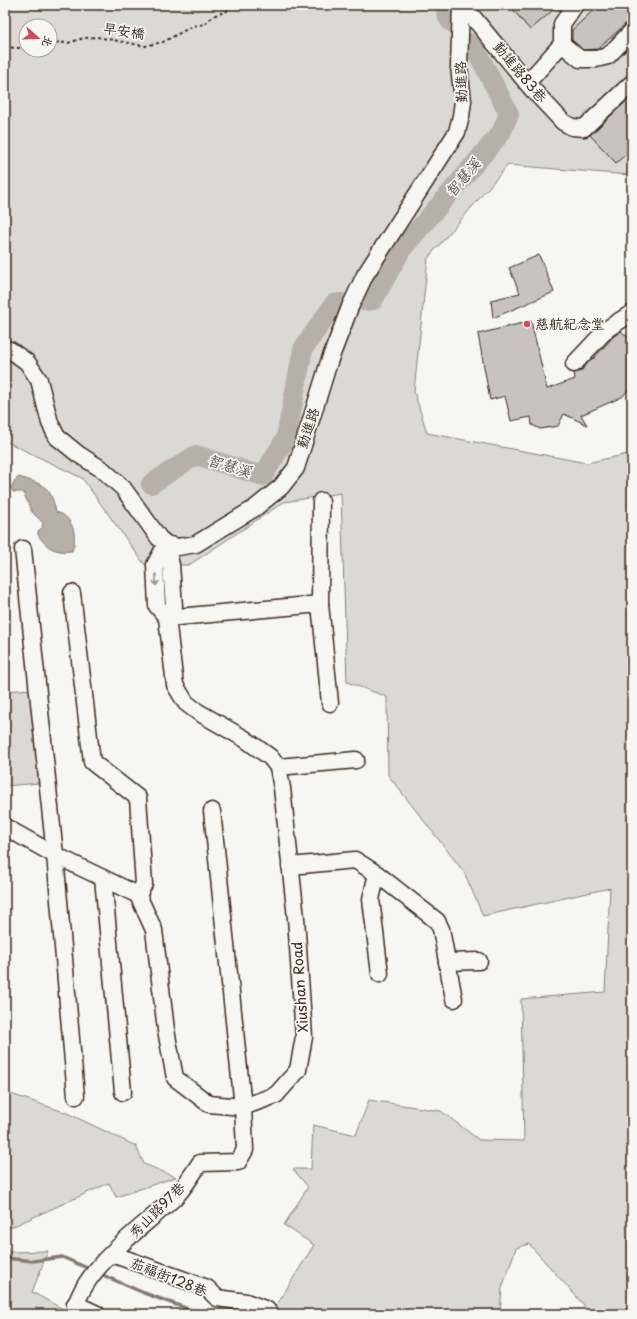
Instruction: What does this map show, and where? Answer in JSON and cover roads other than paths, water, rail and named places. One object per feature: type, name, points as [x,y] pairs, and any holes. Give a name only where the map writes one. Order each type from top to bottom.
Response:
[{"type":"street","name":"勤進路83巷","points":[[462,5],[527,83],[563,122],[572,127],[584,128],[632,82]]},
{"type":"street","name":"勤進路","points":[[166,544],[178,547],[196,544],[254,508],[281,487],[296,468],[329,362],[350,307],[365,275],[456,132],[461,116],[463,101],[459,67],[462,5]]},
{"type":"street","points":[[527,83],[562,44],[562,24],[575,5]]},
{"type":"street","points":[[562,44],[580,59],[596,59],[608,56],[632,31]]},
{"type":"street","points":[[574,364],[607,328],[632,313]]},
{"type":"street","points":[[5,349],[10,350],[27,362],[39,380],[50,424],[57,437],[78,454],[103,470],[123,488],[159,538],[166,544],[155,565],[157,606],[167,618],[175,685],[186,703],[270,757],[278,767],[356,760]]},
{"type":"street","points":[[320,501],[320,604],[330,703]]},
{"type":"street","points":[[23,549],[55,855],[76,1096]]},
{"type":"street","points":[[5,827],[55,855],[138,894],[144,884],[138,798],[92,762],[72,593]]},
{"type":"street","points":[[167,618],[320,604]]},
{"type":"street","name":"Xiushan Road","points":[[138,894],[154,930],[166,1030],[175,1078],[209,1104],[243,1107],[276,1095],[298,1070],[304,1037],[296,918],[282,788],[278,767]]},
{"type":"street","points":[[212,811],[243,1107]]},
{"type":"street","points":[[290,866],[355,860],[377,874],[437,921],[441,929],[454,999]]},
{"type":"street","points":[[377,874],[371,899],[380,974]]},
{"type":"street","points":[[103,878],[123,1092]]},
{"type":"street","points":[[447,962],[480,961]]},
{"type":"street","name":"秀山路97巷","points":[[112,1254],[177,1194],[200,1162],[238,1162],[245,1150],[243,1107]]},
{"type":"street","points":[[97,1314],[74,1309],[90,1277],[112,1254]]},
{"type":"street","name":"茄福街128巷","points":[[112,1254],[207,1288],[217,1298],[246,1302],[267,1310],[270,1314]]},
{"type":"waterway","name":"智慧溪","points":[[445,5],[447,16],[451,22]]},
{"type":"waterway","name":"智慧溪","points":[[364,301],[373,300],[401,250],[501,133],[509,114],[478,54],[469,43]]},
{"type":"waterway","name":"智慧溪","points":[[151,484],[196,455],[263,476],[286,438],[303,349],[334,304],[341,303]]},
{"type":"waterway","points":[[5,1258],[33,1261],[62,1257],[85,1267]]},
{"type":"waterway","points":[[105,1276],[144,1293],[202,1314]]},
{"type":"place","name":"慈航紀念堂","points":[[527,324]]}]
